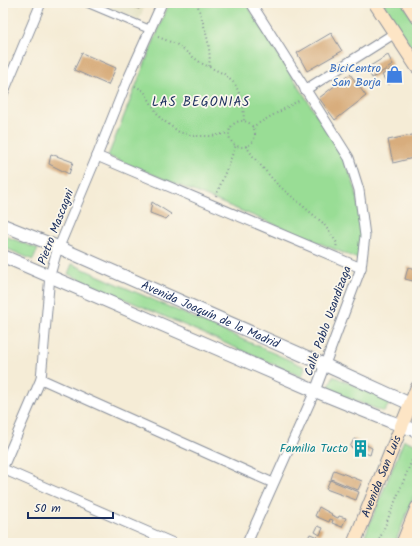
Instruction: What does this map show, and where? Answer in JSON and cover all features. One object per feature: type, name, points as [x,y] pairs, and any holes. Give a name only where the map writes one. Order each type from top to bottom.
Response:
[{"type":"main road","points":[[375,3],[417,67]]},
{"type":"main road","points":[[408,3],[417,17]]},
{"type":"main road","name":"Avenida San Luis","points":[[354,543],[402,426],[414,406],[417,388]]},
{"type":"main road","points":[[402,543],[417,508]]},
{"type":"street","points":[[87,3],[150,32]]},
{"type":"street","name":"Pietro Mascagni","points":[[3,468],[41,379],[50,275],[58,247],[97,156],[126,81],[150,32],[162,3]]},
{"type":"street","name":"Calle Pablo Usandizaga","points":[[247,543],[315,391],[325,365],[361,268],[365,236],[359,190],[349,158],[305,94],[251,3]]},
{"type":"street","points":[[3,94],[37,4]]},
{"type":"street","points":[[305,94],[395,33]]},
{"type":"street","points":[[97,156],[361,268]]},
{"type":"street","name":"Avenida Joaquín de la Madrid","points":[[3,225],[58,247],[414,406]]},
{"type":"street","points":[[3,256],[50,275],[315,391],[417,431]]},
{"type":"street","points":[[41,379],[273,483]]},
{"type":"street","points":[[3,468],[173,543]]},
{"type":"path","points":[[196,3],[207,35],[210,59],[209,67]]},
{"type":"path","points":[[150,32],[176,44],[202,64],[224,74],[235,84],[243,102],[244,121]]},
{"type":"path","points":[[126,81],[144,91],[160,118],[179,132],[194,136],[212,136],[228,133]]},
{"type":"path","points":[[252,127],[305,94]]},
{"type":"path","points":[[238,121],[244,121],[252,127],[254,131],[253,139],[246,146],[236,145],[231,140],[228,133],[234,123],[238,121]]},
{"type":"path","points":[[213,204],[236,145]]},
{"type":"path","points":[[246,146],[255,159],[277,184],[323,223],[337,243],[335,256]]},
{"type":"path","points":[[378,543],[417,448]]},
{"type":"shaded area","points":[[99,3],[146,3],[139,20]]},
{"type":"green space","points":[[169,3],[246,3],[344,158],[356,190],[362,236],[358,259],[108,156]]},
{"type":"green space","points":[[383,3],[403,3],[417,28],[417,57]]},
{"type":"green space","points":[[3,235],[38,249],[33,260],[3,247]]},
{"type":"green space","points":[[72,264],[305,367],[302,377],[68,274]]},
{"type":"green space","points":[[333,376],[391,401],[384,412],[328,390]]},
{"type":"green space","points":[[404,440],[417,445],[417,488],[395,543],[362,543]]},
{"type":"building","points":[[124,3],[141,3],[139,9]]},
{"type":"building","points":[[331,33],[342,51],[307,71],[297,53]]},
{"type":"building","points":[[82,53],[116,68],[108,85],[74,70]]},
{"type":"building","points":[[388,55],[393,65],[372,78],[367,68]]},
{"type":"building","points":[[393,68],[399,78],[388,85],[382,75]]},
{"type":"building","points":[[350,74],[366,96],[335,120],[319,98]]},
{"type":"building","points":[[417,134],[417,157],[393,163],[388,140]]},
{"type":"building","points":[[51,154],[73,162],[69,174],[49,164]]},
{"type":"building","points":[[152,202],[171,214],[166,219],[150,213]]},
{"type":"building","points":[[408,267],[417,269],[417,282],[405,279]]},
{"type":"building","name":"Familia Tucto","points":[[354,439],[372,448],[370,455],[350,447]]},
{"type":"building","points":[[334,470],[362,481],[358,490],[331,479]]},
{"type":"building","points":[[330,480],[359,492],[356,500],[326,489]]},
{"type":"building","points":[[319,507],[338,518],[339,516],[346,518],[342,527],[332,523],[333,520],[330,519],[329,522],[315,516]]},
{"type":"building","points":[[318,526],[323,528],[320,535],[315,532]]},
{"type":"building","points":[[310,534],[318,537],[316,543],[306,542]]},
{"type":"place","name":"BiciCentro San Borja","points":[[394,75]]},
{"type":"place","name":"Familia Tucto","points":[[361,448]]},
{"type":"district","name":"LAS BEGONIAS","points":[[201,102]]}]
